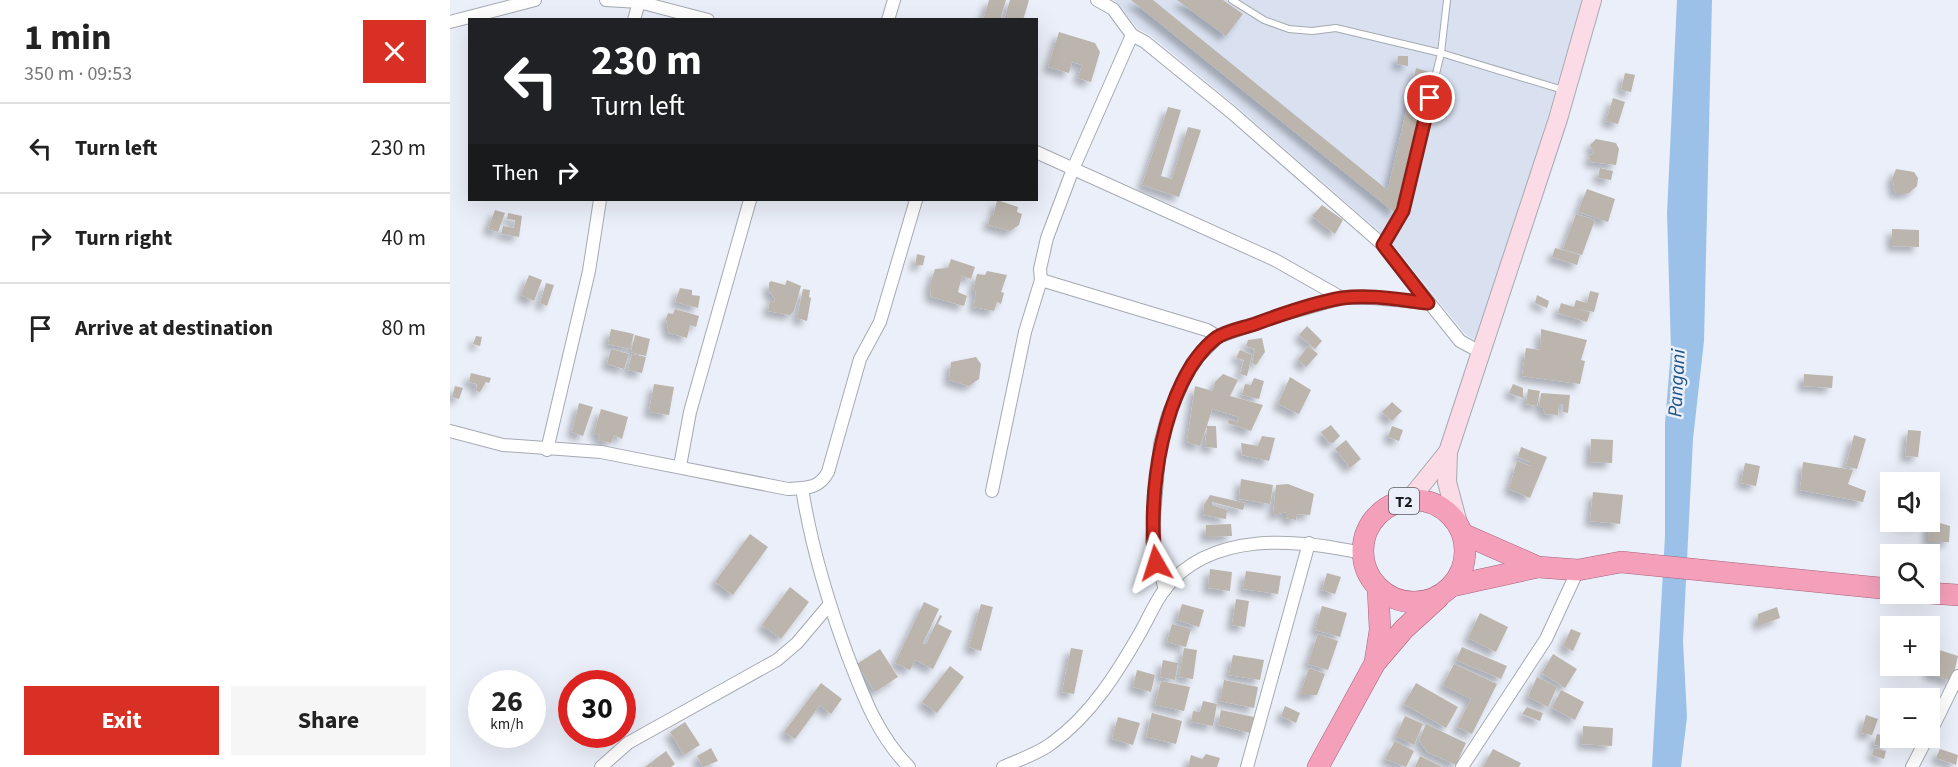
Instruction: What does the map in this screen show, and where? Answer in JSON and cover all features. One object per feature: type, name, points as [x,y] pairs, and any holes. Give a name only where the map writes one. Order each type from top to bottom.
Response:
[{"type":"highway","name":"T2","points":[[1362,553],[1365,534],[1375,516],[1391,504],[1410,499],[1430,502],[1447,511],[1461,530],[1538,567]]},
{"type":"highway","points":[[1318,767],[1375,663],[1404,629],[1445,591],[1464,562],[1461,530]]},
{"type":"highway","points":[[1362,553],[1366,573],[1378,589],[1380,630],[1375,663]]},
{"type":"highway","name":"T2","points":[[1378,589],[1392,598],[1407,603],[1424,602],[1445,591],[1538,567],[1578,570],[1621,562],[1880,588]]},
{"type":"highway","points":[[1940,593],[1958,595]]},
{"type":"main road","points":[[1461,530],[1447,482],[1448,452],[1566,91],[1592,0]]},
{"type":"main road","points":[[1410,499],[1448,452]]},
{"type":"street","points":[[450,22],[535,0]]},
{"type":"street","points":[[606,0],[639,2],[700,18]]},
{"type":"street","points":[[889,18],[894,0]]},
{"type":"street","points":[[1097,0],[1113,9],[1132,35],[1145,42],[1223,105],[1383,245],[1460,340],[1482,353]]},
{"type":"street","points":[[635,18],[639,2]]},
{"type":"street","points":[[992,491],[1025,332],[1041,280],[1040,268],[1047,238],[1073,169],[1132,35]]},
{"type":"street","points":[[1038,153],[1275,260],[1342,298]]},
{"type":"street","points":[[547,450],[590,271],[600,201]]},
{"type":"street","points":[[680,466],[690,412],[750,201]]},
{"type":"street","points":[[450,431],[503,445],[547,450],[601,452],[788,489],[811,488],[823,481],[828,472],[860,359],[880,322],[916,201]]},
{"type":"street","points":[[1041,280],[1207,330],[1218,337]]},
{"type":"street","points":[[1165,590],[1152,541],[1160,444],[1168,415],[1192,363],[1218,337],[1278,316],[1342,298],[1428,303]]},
{"type":"street","points":[[802,488],[814,555],[829,605],[866,704],[884,737],[909,767]]},
{"type":"street","points":[[1003,767],[1051,744],[1081,717],[1115,675],[1165,590],[1178,576],[1215,553],[1269,542],[1309,543],[1362,553]]},
{"type":"street","points":[[1247,767],[1309,543]]},
{"type":"street","points":[[1462,767],[1546,639],[1578,570]]},
{"type":"street","points":[[601,767],[628,743],[777,660],[797,643],[829,605]]},
{"type":"street","points":[[1940,712],[1958,676]]},
{"type":"street","points":[[1912,767],[1922,748]]},
{"type":"lane","points":[[1232,0],[1264,20],[1289,29],[1312,32],[1336,28],[1441,53],[1566,91]]},
{"type":"lane","points":[[1383,245],[1403,211],[1441,53],[1448,0]]},
{"type":"shaded area","points":[[1114,0],[1582,0],[1548,116],[1476,341],[1465,334],[1389,240],[1236,106],[1150,35],[1138,29]]},
{"type":"water","name":"Pangani","points":[[1677,0],[1712,0],[1704,341],[1693,439],[1683,641],[1687,717],[1681,767],[1652,767],[1665,536],[1665,423],[1671,350],[1667,213]]},
{"type":"building","points":[[989,0],[1006,0],[1001,18],[984,18]]},
{"type":"building","points":[[1010,0],[1029,0],[1024,18],[1005,18]]},
{"type":"building","points":[[1131,0],[1153,0],[1388,189],[1416,68],[1429,72],[1395,213]]},
{"type":"building","points":[[1177,0],[1223,0],[1243,14],[1226,36]]},
{"type":"building","points":[[1059,32],[1095,43],[1100,52],[1091,82],[1078,78],[1082,65],[1072,62],[1069,73],[1048,67]]},
{"type":"building","points":[[1398,56],[1408,56],[1408,66],[1397,64]]},
{"type":"building","points":[[1625,73],[1635,75],[1631,92],[1621,90]]},
{"type":"building","points":[[1613,98],[1625,102],[1618,124],[1606,121]]},
{"type":"building","points":[[1168,107],[1181,110],[1161,176],[1172,179],[1188,127],[1201,130],[1179,197],[1142,185]]},
{"type":"building","points":[[1596,139],[1616,143],[1619,149],[1616,165],[1591,162],[1589,156],[1594,153],[1590,145]]},
{"type":"building","points":[[1600,168],[1613,171],[1611,180],[1598,178]]},
{"type":"building","points":[[1896,169],[1914,172],[1918,178],[1917,186],[1909,193],[1896,193],[1893,188],[1894,182],[1891,182]]},
{"type":"building","points":[[1587,189],[1615,199],[1608,222],[1578,212]]},
{"type":"building","points":[[997,201],[1018,207],[1017,212],[1022,214],[1019,225],[1010,231],[988,225],[990,217],[993,217]]},
{"type":"building","points":[[1322,205],[1343,220],[1335,234],[1312,216]]},
{"type":"building","points":[[495,210],[505,213],[498,232],[488,229]]},
{"type":"building","points":[[508,213],[522,216],[519,237],[501,234],[503,226],[514,228],[515,220],[507,219]]},
{"type":"building","points":[[1576,214],[1595,220],[1582,255],[1563,249]]},
{"type":"building","points":[[1892,229],[1919,230],[1919,247],[1892,246]]},
{"type":"building","points":[[1555,248],[1580,255],[1577,265],[1552,257]]},
{"type":"building","points":[[917,254],[925,256],[923,265],[915,266]]},
{"type":"building","points":[[951,259],[975,267],[971,279],[962,276],[958,292],[967,296],[964,306],[931,297],[930,285],[935,269],[948,268]]},
{"type":"building","points":[[987,271],[1007,275],[1001,292],[1004,293],[1001,304],[997,302],[994,311],[974,307],[976,291],[973,291],[977,274],[985,275]]},
{"type":"building","points":[[529,275],[542,280],[534,301],[521,295]]},
{"type":"building","points":[[787,280],[801,286],[794,311],[790,315],[768,311],[770,301],[774,302],[775,299],[769,291],[769,283],[771,281],[785,285]]},
{"type":"building","points":[[546,283],[554,285],[547,306],[540,303]]},
{"type":"building","points":[[680,288],[692,290],[692,295],[700,296],[698,308],[675,302]]},
{"type":"building","points":[[803,289],[810,290],[809,297],[811,298],[807,321],[797,318]]},
{"type":"building","points":[[1590,291],[1599,293],[1594,312],[1578,309],[1590,312],[1587,322],[1558,313],[1561,303],[1574,307],[1576,300],[1587,303]]},
{"type":"building","points":[[1537,295],[1549,301],[1547,308],[1535,303]]},
{"type":"building","points":[[675,309],[699,316],[696,327],[690,325],[687,338],[669,333],[666,319],[668,313],[673,314]]},
{"type":"building","points":[[1307,326],[1322,341],[1315,349],[1299,335]]},
{"type":"building","points":[[611,329],[634,334],[630,349],[608,344]]},
{"type":"building","points":[[1541,329],[1587,340],[1581,360],[1585,361],[1580,384],[1522,376],[1526,348],[1540,350]]},
{"type":"building","points":[[635,335],[650,339],[646,356],[631,352]]},
{"type":"building","points":[[476,336],[482,337],[480,346],[473,344]]},
{"type":"building","points":[[1262,338],[1265,352],[1256,365],[1252,363],[1255,349],[1246,346],[1248,340]]},
{"type":"building","points":[[1308,346],[1318,354],[1306,367],[1298,360]]},
{"type":"building","points":[[611,349],[629,354],[624,369],[607,364]]},
{"type":"building","points":[[1240,350],[1252,355],[1247,376],[1240,374],[1244,360],[1236,358]]},
{"type":"building","points":[[632,354],[646,357],[642,373],[628,370]]},
{"type":"building","points":[[976,357],[981,364],[979,379],[969,386],[949,380],[951,362]]},
{"type":"building","points":[[471,373],[491,378],[480,392],[476,391],[477,384],[469,382]]},
{"type":"building","points":[[1223,374],[1238,380],[1230,396],[1263,405],[1251,431],[1228,423],[1229,419],[1237,422],[1239,417],[1212,409],[1200,446],[1187,442],[1195,386],[1213,391],[1215,382]]},
{"type":"building","points":[[1804,374],[1833,376],[1832,388],[1803,386]]},
{"type":"building","points":[[1290,377],[1311,390],[1299,414],[1278,404]]},
{"type":"building","points":[[1254,378],[1264,381],[1259,399],[1242,395],[1245,384],[1251,385]]},
{"type":"building","points":[[654,384],[674,387],[669,415],[649,412]]},
{"type":"building","points":[[1513,384],[1523,388],[1523,398],[1509,393]]},
{"type":"building","points":[[455,386],[463,388],[459,399],[452,397]]},
{"type":"building","points":[[1528,389],[1540,391],[1537,406],[1526,404]]},
{"type":"building","points":[[1541,393],[1570,395],[1568,413],[1563,412],[1563,404],[1559,404],[1558,415],[1545,414],[1543,408],[1539,408]]},
{"type":"building","points":[[1392,402],[1402,411],[1392,421],[1382,412]]},
{"type":"building","points":[[579,403],[593,407],[583,436],[572,432]]},
{"type":"building","points":[[601,409],[628,417],[622,439],[614,435],[611,443],[598,440],[600,435],[594,433]]},
{"type":"building","points":[[1331,425],[1340,436],[1333,443],[1328,442],[1321,432]]},
{"type":"building","points":[[1207,426],[1216,426],[1217,448],[1205,447]]},
{"type":"building","points":[[1392,426],[1403,430],[1399,441],[1388,437]]},
{"type":"building","points":[[1908,430],[1921,431],[1918,457],[1905,456]]},
{"type":"building","points":[[1854,435],[1866,439],[1857,469],[1846,466]]},
{"type":"building","points":[[1262,436],[1275,438],[1269,461],[1242,455],[1241,443],[1258,446]]},
{"type":"building","points":[[1591,439],[1613,440],[1612,463],[1590,462]]},
{"type":"building","points":[[1346,440],[1361,459],[1350,468],[1335,449]]},
{"type":"building","points":[[1521,447],[1547,457],[1530,498],[1509,489],[1517,461],[1530,466],[1530,462],[1518,457]]},
{"type":"building","points":[[1803,462],[1853,470],[1848,484],[1866,491],[1863,502],[1800,490]]},
{"type":"building","points":[[1745,463],[1760,466],[1756,486],[1741,483]]},
{"type":"building","points":[[1241,479],[1273,485],[1270,504],[1239,499]]},
{"type":"building","points":[[1288,484],[1314,494],[1310,515],[1297,514],[1296,520],[1286,518],[1286,512],[1273,515],[1276,485]]},
{"type":"building","points":[[1593,492],[1623,495],[1620,524],[1590,521]]},
{"type":"building","points":[[1210,495],[1245,503],[1243,510],[1212,502],[1212,505],[1227,510],[1226,519],[1203,515],[1204,505]]},
{"type":"building","points":[[1940,523],[1950,526],[1949,542],[1928,542],[1928,532],[1940,532]]},
{"type":"building","points":[[1231,524],[1232,536],[1206,537],[1206,525]]},
{"type":"building","points":[[750,534],[768,547],[733,595],[715,582]]},
{"type":"building","points":[[1210,569],[1232,572],[1230,591],[1208,588]]},
{"type":"building","points":[[1246,571],[1281,576],[1278,594],[1243,589]]},
{"type":"building","points":[[1327,573],[1341,577],[1335,594],[1322,590]]},
{"type":"building","points":[[790,587],[809,602],[781,639],[762,625]]},
{"type":"building","points":[[1236,599],[1249,601],[1245,627],[1232,625]]},
{"type":"building","points":[[924,602],[939,609],[923,643],[926,644],[940,615],[942,616],[938,624],[952,631],[933,669],[915,660],[910,670],[895,663]]},
{"type":"building","points":[[981,604],[993,607],[981,651],[969,647]]},
{"type":"building","points":[[1182,604],[1204,610],[1199,627],[1177,620]]},
{"type":"building","points":[[1322,606],[1347,613],[1340,637],[1315,630]]},
{"type":"building","points":[[1777,607],[1780,618],[1758,626],[1758,614]]},
{"type":"building","points":[[1480,613],[1508,627],[1496,652],[1468,638]]},
{"type":"building","points":[[1172,624],[1191,629],[1186,647],[1167,642]]},
{"type":"building","points":[[1571,629],[1581,633],[1573,651],[1563,646]]},
{"type":"building","points":[[1318,634],[1338,641],[1328,670],[1308,664]]},
{"type":"building","points":[[1462,647],[1507,666],[1501,679],[1456,660]]},
{"type":"building","points":[[1071,648],[1083,650],[1074,694],[1062,692]]},
{"type":"building","points":[[1184,648],[1197,650],[1193,679],[1179,677]]},
{"type":"building","points":[[880,649],[898,677],[875,692],[857,664]]},
{"type":"building","points":[[1940,650],[1958,656],[1952,681],[1936,676],[1940,676]]},
{"type":"building","points":[[1553,654],[1577,669],[1565,688],[1542,673]]},
{"type":"building","points":[[1233,655],[1264,660],[1260,680],[1229,675]]},
{"type":"building","points":[[1163,660],[1178,663],[1175,680],[1160,677]]},
{"type":"building","points":[[1454,664],[1497,684],[1472,734],[1457,727],[1471,699],[1443,685]]},
{"type":"building","points":[[950,666],[964,677],[937,713],[922,702]]},
{"type":"building","points":[[1309,668],[1325,674],[1317,695],[1300,695]]},
{"type":"building","points":[[1137,670],[1155,675],[1151,692],[1133,687]]},
{"type":"building","points":[[1537,677],[1557,687],[1548,707],[1528,697]]},
{"type":"building","points":[[1224,680],[1258,687],[1254,708],[1220,701]]},
{"type":"building","points":[[1161,681],[1190,687],[1184,711],[1155,705]]},
{"type":"building","points":[[821,683],[842,699],[831,714],[820,705],[795,739],[784,732]]},
{"type":"building","points":[[1416,683],[1458,707],[1446,728],[1404,704]]},
{"type":"building","points":[[1561,690],[1584,702],[1575,720],[1552,708]]},
{"type":"building","points":[[1203,701],[1217,704],[1213,726],[1191,722],[1193,711],[1200,712]]},
{"type":"building","points":[[1285,706],[1300,713],[1296,723],[1281,716]]},
{"type":"building","points":[[1527,707],[1543,713],[1540,721],[1522,714]]},
{"type":"building","points":[[1221,710],[1254,717],[1250,733],[1218,725]]},
{"type":"building","points":[[1152,713],[1182,721],[1176,744],[1146,737]]},
{"type":"building","points":[[1866,715],[1878,719],[1872,735],[1861,733]]},
{"type":"building","points":[[1405,716],[1423,724],[1414,745],[1396,736]]},
{"type":"building","points":[[1118,717],[1140,723],[1133,745],[1112,739]]},
{"type":"building","points":[[685,722],[700,745],[684,755],[670,732]]},
{"type":"building","points":[[1426,724],[1466,743],[1456,765],[1427,752],[1419,740]]},
{"type":"building","points":[[1583,726],[1613,728],[1612,746],[1582,744]]},
{"type":"building","points":[[1877,734],[1880,735],[1880,746],[1874,745]]},
{"type":"building","points":[[1395,741],[1414,751],[1406,767],[1385,759]]},
{"type":"building","points":[[711,748],[718,761],[703,767],[697,756]]},
{"type":"building","points":[[1874,748],[1886,751],[1884,759],[1872,755]]},
{"type":"building","points":[[1493,749],[1521,763],[1519,767],[1483,767]]},
{"type":"building","points":[[1940,749],[1958,755],[1956,765],[1936,758]]},
{"type":"building","points":[[666,751],[675,764],[671,767],[645,767]]},
{"type":"building","points":[[1206,754],[1220,758],[1217,767],[1188,767],[1191,755],[1202,759]]},
{"type":"building","points":[[1420,756],[1442,767],[1415,767]]},
{"type":"route","points":[[1156,563],[1152,541],[1160,444],[1168,415],[1192,363],[1218,337],[1278,316],[1342,298],[1428,303],[1383,245],[1403,211],[1430,98]]}]
